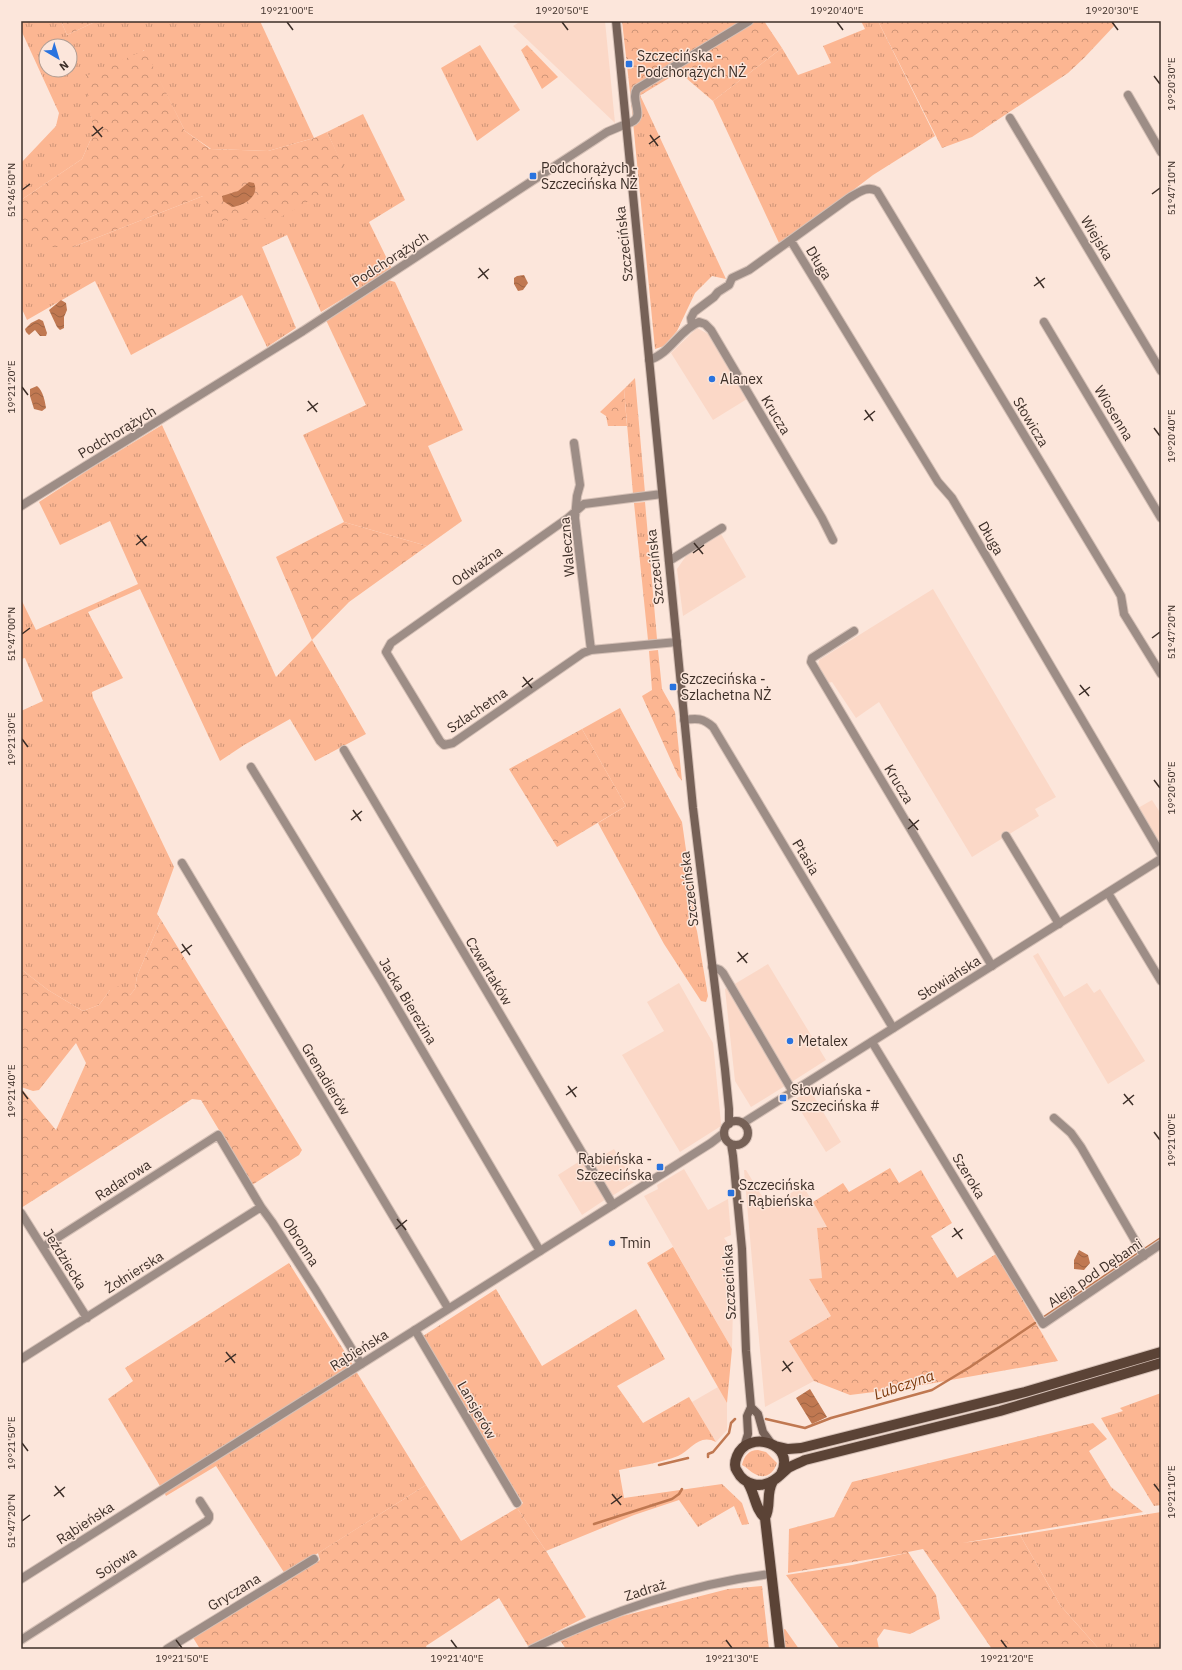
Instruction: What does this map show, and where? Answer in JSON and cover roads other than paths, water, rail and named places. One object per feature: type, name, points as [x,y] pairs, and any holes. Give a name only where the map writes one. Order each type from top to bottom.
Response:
[{"type":"main road","name":"Szczecińska","points":[[616,21],[693,808],[729,1109],[741,1123]]},
{"type":"main road","points":[[741,1123],[748,1134],[745,1142],[730,1141],[724,1130],[741,1123]]},
{"type":"main road","name":"Szczecińska","points":[[730,1141],[733,1156],[742,1249],[746,1351],[752,1407],[758,1414],[763,1432],[773,1445]]},
{"type":"main road","points":[[780,1649],[764,1518],[758,1510],[755,1496],[748,1483],[735,1467],[738,1454],[744,1447],[754,1442],[788,1449],[800,1448],[1025,1392],[1161,1352]]},
{"type":"main road","points":[[764,1518],[769,1508],[768,1490],[773,1481],[796,1464],[805,1460],[1000,1411],[1161,1363]]},
{"type":"main road","name":"Szczecińska","points":[[744,1447],[748,1434],[747,1416],[752,1407]]},
{"type":"main road","points":[[773,1445],[784,1459],[785,1464],[781,1474]]},
{"type":"main road","points":[[748,1483],[759,1485],[773,1481]]},
{"type":"street","name":"Podchorążych","points":[[21,506],[303,331],[607,132],[634,121],[637,117],[635,94],[637,89],[749,21]]},
{"type":"street","points":[[1128,95],[1161,152]]},
{"type":"street","name":"Wiejska","points":[[1010,118],[1161,371]]},
{"type":"street","name":"Słowicza","points":[[791,241],[862,190],[871,188],[877,191],[1117,590],[1124,614],[1161,674]]},
{"type":"street","points":[[649,360],[662,354],[692,325],[691,318],[694,312],[729,285],[732,278],[749,270],[791,241]]},
{"type":"street","name":"Długa","points":[[791,241],[938,482],[952,498],[1161,854]]},
{"type":"street","name":"Krucza","points":[[692,325],[699,322],[705,324],[711,330],[822,518],[833,540]]},
{"type":"street","name":"Wiosenna","points":[[1044,322],[1161,518]]},
{"type":"street","name":"Waleczna","points":[[574,444],[580,485],[577,496],[575,518],[591,650]]},
{"type":"street","points":[[577,509],[584,504],[589,503],[662,494]]},
{"type":"street","name":"Odważna","points":[[391,643],[568,518],[577,509]]},
{"type":"street","points":[[669,561],[722,528]]},
{"type":"street","name":"Krucza","points":[[854,631],[812,658],[811,662],[992,966]]},
{"type":"street","name":"Szlachetna","points":[[391,643],[386,652],[389,658],[444,745],[453,743],[579,655],[591,650],[677,642]]},
{"type":"street","name":"Ptasia","points":[[684,720],[697,718],[706,721],[713,727],[894,1028]]},
{"type":"street","name":"Czwartaków","points":[[344,750],[613,1205]]},
{"type":"street","name":"Jacka Bierezina","points":[[251,767],[386,988],[540,1251]]},
{"type":"street","points":[[1006,836],[1059,924]]},
{"type":"street","name":"Słowiańska","points":[[741,1123],[793,1092],[1161,859]]},
{"type":"street","name":"Grenadierów","points":[[182,863],[448,1308]]},
{"type":"street","points":[[1108,893],[1161,981]]},
{"type":"street","points":[[712,968],[720,970],[723,973],[793,1092]]},
{"type":"street","name":"Szeroka","points":[[872,1042],[1043,1324]]},
{"type":"street","points":[[1054,1118],[1071,1133],[1144,1256]]},
{"type":"street","name":"Obronna","points":[[218,1135],[261,1207],[311,1282],[361,1364]]},
{"type":"street","name":"Radarowa","points":[[43,1247],[218,1135]]},
{"type":"street","name":"Rąbieńska","points":[[21,1579],[711,1143],[730,1141]]},
{"type":"street","name":"Żołnierska","points":[[21,1359],[261,1207]]},
{"type":"street","name":"Jeździecka","points":[[21,1213],[87,1318]]},
{"type":"street","name":"Aleja pod Dębami","points":[[1043,1324],[1161,1244]]},
{"type":"street","name":"Lansjerów","points":[[415,1330],[517,1503]]},
{"type":"street","name":"Sojowa","points":[[21,1640],[207,1521],[209,1515],[200,1501]]},
{"type":"street","name":"Gryczana","points":[[167,1649],[314,1559]]},
{"type":"street","name":"Zadraż","points":[[532,1649],[605,1617],[671,1595],[727,1580],[771,1574]]},
{"type":"water","points":[[249,182],[254,183],[255,188],[255,192],[250,200],[241,205],[232,207],[223,201],[222,196],[238,191]]},
{"type":"water","points":[[524,275],[528,283],[523,290],[518,291],[514,284],[514,278]]},
{"type":"water","points":[[61,300],[66,303],[67,310],[64,317],[64,328],[60,330],[49,310]]},
{"type":"water","points":[[39,319],[43,321],[47,333],[46,336],[40,336],[35,330],[29,335],[25,329],[31,323]]},
{"type":"water","points":[[37,386],[42,393],[45,402],[46,408],[42,411],[34,409],[30,396],[30,389]]},
{"type":"water","points":[[1079,1250],[1088,1255],[1090,1263],[1084,1270],[1074,1269],[1074,1260]]},
{"type":"water","points":[[810,1389],[827,1417],[812,1424],[796,1398]]},
{"type":"waterway","name":"Lubczyna","points":[[1146,1248],[1161,1238]]},
{"type":"waterway","name":"Lubczyna","points":[[1044,1317],[1137,1254]]},
{"type":"waterway","name":"Lubczyna","points":[[766,1419],[805,1428],[831,1418],[932,1390],[970,1367],[1035,1323]]},
{"type":"waterway","name":"Lubczyna","points":[[708,1457],[708,1454],[713,1452],[729,1433],[731,1423],[735,1419]]},
{"type":"waterway","points":[[659,1465],[688,1458]]},
{"type":"waterway","name":"Lubczyna","points":[[594,1524],[672,1499],[679,1494],[682,1489]]},
{"type":"place","name":"Szczecińska - Podchorążych NŻ","points":[[629,64]]},
{"type":"place","name":"Podchorążych - Szczecińska NŻ","points":[[533,176]]},
{"type":"place","name":"Alanex","points":[[712,379]]},
{"type":"place","name":"Szczecińska - Szlachetna NŻ","points":[[673,687]]},
{"type":"place","name":"Metalex","points":[[790,1041]]},
{"type":"place","name":"Słowiańska - Szczecińska #","points":[[783,1098]]},
{"type":"place","name":"Rąbieńska - Szczecińska","points":[[660,1167]]},
{"type":"place","name":"Szczecińska - Rąbieńska","points":[[731,1193]]},
{"type":"place","name":"Tmin","points":[[612,1243]]}]
